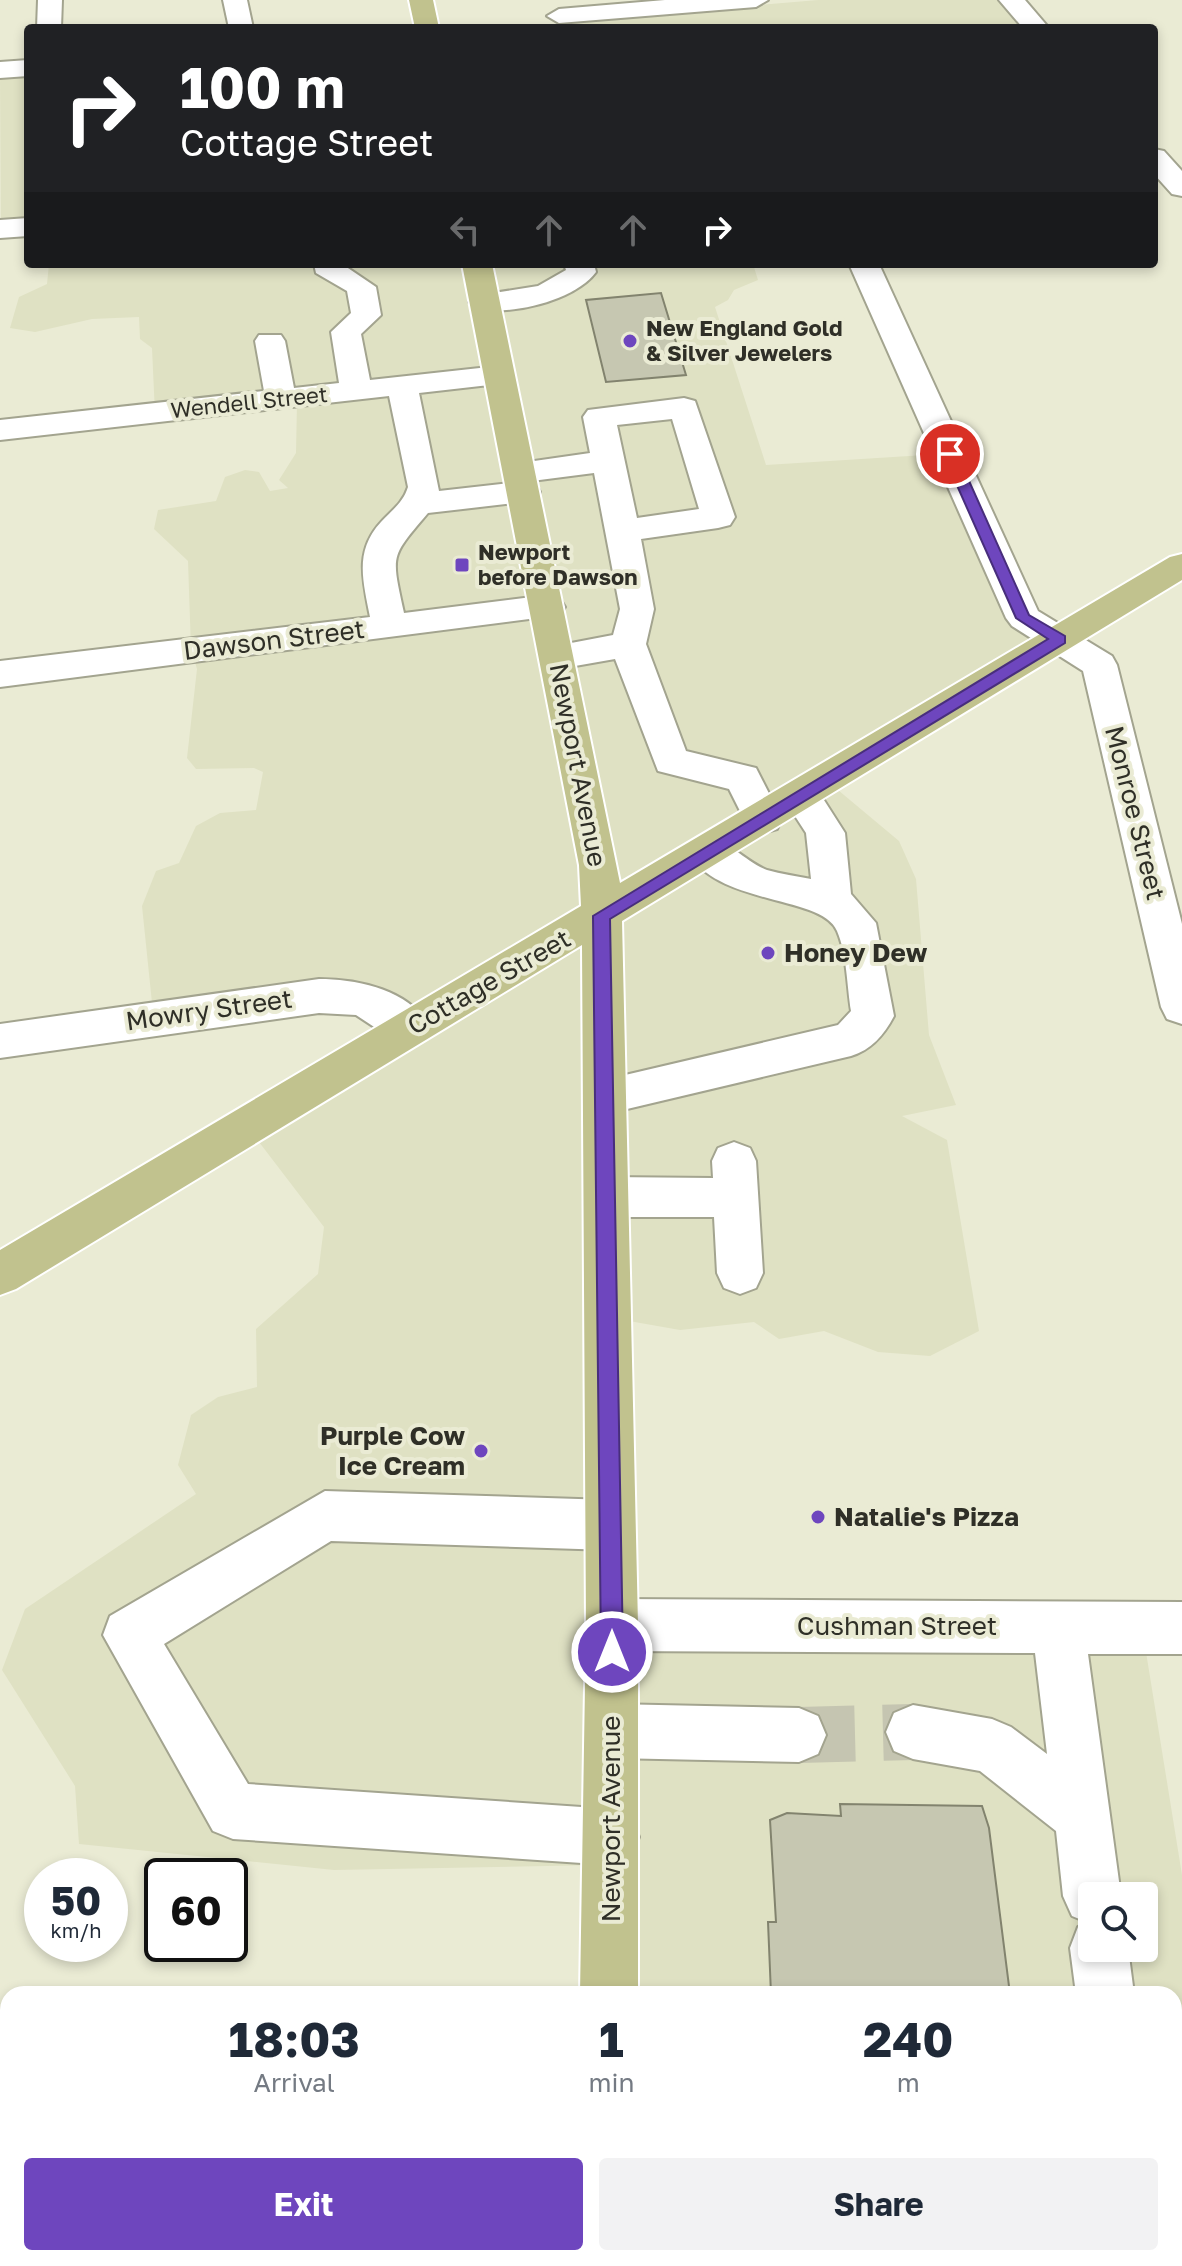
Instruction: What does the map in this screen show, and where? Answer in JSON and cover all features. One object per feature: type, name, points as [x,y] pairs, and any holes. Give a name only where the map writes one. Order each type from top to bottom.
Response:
[{"type":"main road","name":"Newport Avenue","points":[[478,268],[599,865],[606,1096],[612,1625],[609,1986]]},
{"type":"main road","name":"Cottage Street","points":[[0,1274],[602,916],[1182,565]]},
{"type":"street","points":[[49,24],[50,0]]},
{"type":"street","points":[[235,0],[240,24]]},
{"type":"street","points":[[554,15],[616,20],[690,17],[756,0]]},
{"type":"street","points":[[1011,0],[1033,24]]},
{"type":"street","points":[[746,1],[756,24]]},
{"type":"street","points":[[0,70],[24,68]]},
{"type":"street","points":[[1158,161],[1182,188]]},
{"type":"street","points":[[0,229],[24,227]]},
{"type":"street","points":[[328,268],[361,287],[366,315],[346,332],[356,391]]},
{"type":"street","points":[[484,302],[542,294],[571,284],[581,272],[580,268]]},
{"type":"street","name":"Monroe Street","points":[[866,268],[1024,618],[1099,665],[1182,1007]]},
{"type":"street","points":[[270,341],[281,399]]},
{"type":"street","name":"Wendell Street","points":[[0,430],[498,375]]},
{"type":"street","points":[[402,386],[424,487],[422,503]]},
{"type":"street","points":[[623,531],[712,519],[717,514],[684,408],[599,417],[637,609],[628,644],[671,761],[743,778],[763,819]]},
{"type":"street","points":[[389,626],[379,555],[392,531],[422,503],[607,461]]},
{"type":"street","name":"Dawson Street","points":[[0,674],[548,607]]},
{"type":"street","points":[[558,657],[628,644]]},
{"type":"street","points":[[801,796],[823,820],[830,846],[831,899]]},
{"type":"street","points":[[606,1096],[851,1039],[873,1016],[856,923],[831,899],[755,882],[708,852]]},
{"type":"street","name":"Mowry Street","points":[[0,1041],[301,997],[339,995],[377,1003],[409,1028]]},
{"type":"street","points":[[607,1197],[735,1179],[740,1273]]},
{"type":"street","points":[[610,1525],[325,1516],[129,1635],[233,1811],[611,1837]]},
{"type":"street","name":"Cushman Street","points":[[612,1625],[1182,1628]]},
{"type":"street","points":[[1058,1627],[1090,1882]]},
{"type":"street","points":[[612,1731],[799,1735]]},
{"type":"street","points":[[913,1732],[992,1746],[1082,1816]]},
{"type":"street","points":[[1101,1962],[1104,1986]]},
{"type":"shaded area","points":[[818,0],[1009,0],[1032,24],[567,24],[569,21]]},
{"type":"shaded area","points":[[24,72],[24,234],[1,234],[0,75]]},
{"type":"shaded area","points":[[49,268],[754,268],[758,280],[734,290],[728,300],[715,307],[766,465],[941,454],[1044,648],[837,785],[838,790],[899,841],[916,879],[929,1035],[956,1105],[902,1116],[947,1140],[979,1331],[930,1356],[878,1352],[824,1331],[779,1339],[754,1322],[680,1330],[612,1318],[615,1625],[1146,1652],[1182,1875],[1182,1986],[613,1986],[600,1865],[334,1870],[248,1861],[248,1858],[216,1858],[79,1844],[75,1786],[2,1670],[25,1609],[196,1494],[178,1465],[191,1415],[218,1397],[257,1387],[256,1329],[318,1274],[324,1227],[259,1142],[413,1046],[375,1006],[154,1022],[142,906],[156,871],[179,863],[196,826],[220,813],[256,810],[263,772],[254,768],[196,769],[187,758],[197,669],[191,649],[188,561],[154,529],[158,510],[216,501],[225,477],[245,470],[259,472],[270,491],[288,488],[279,480],[296,453],[297,403],[155,414],[152,348],[140,339],[139,317],[92,319],[35,332],[10,328],[19,297],[47,284]]},
{"type":"building","points":[[661,293],[686,375],[606,382],[586,300]]},
{"type":"building","points":[[840,1804],[982,1806],[989,1828],[1009,1986],[771,1986],[768,1922],[776,1922],[770,1820],[787,1813],[841,1816]]},
{"type":"tunnel","points":[[799,1735],[913,1732]]},
{"type":"place","name":"New England Gold & Silver Jewelers","points":[[630,341]]},
{"type":"place","name":"Newport before Dawson","points":[[462,565]]},
{"type":"place","name":"Honey Dew","points":[[768,953]]},
{"type":"place","name":"Purple Cow Ice Cream","points":[[481,1451]]},
{"type":"place","name":"Natalie's Pizza","points":[[818,1517]]},
{"type":"route","points":[[612,1652],[602,916],[1059,639],[1024,618],[950,454]]}]
